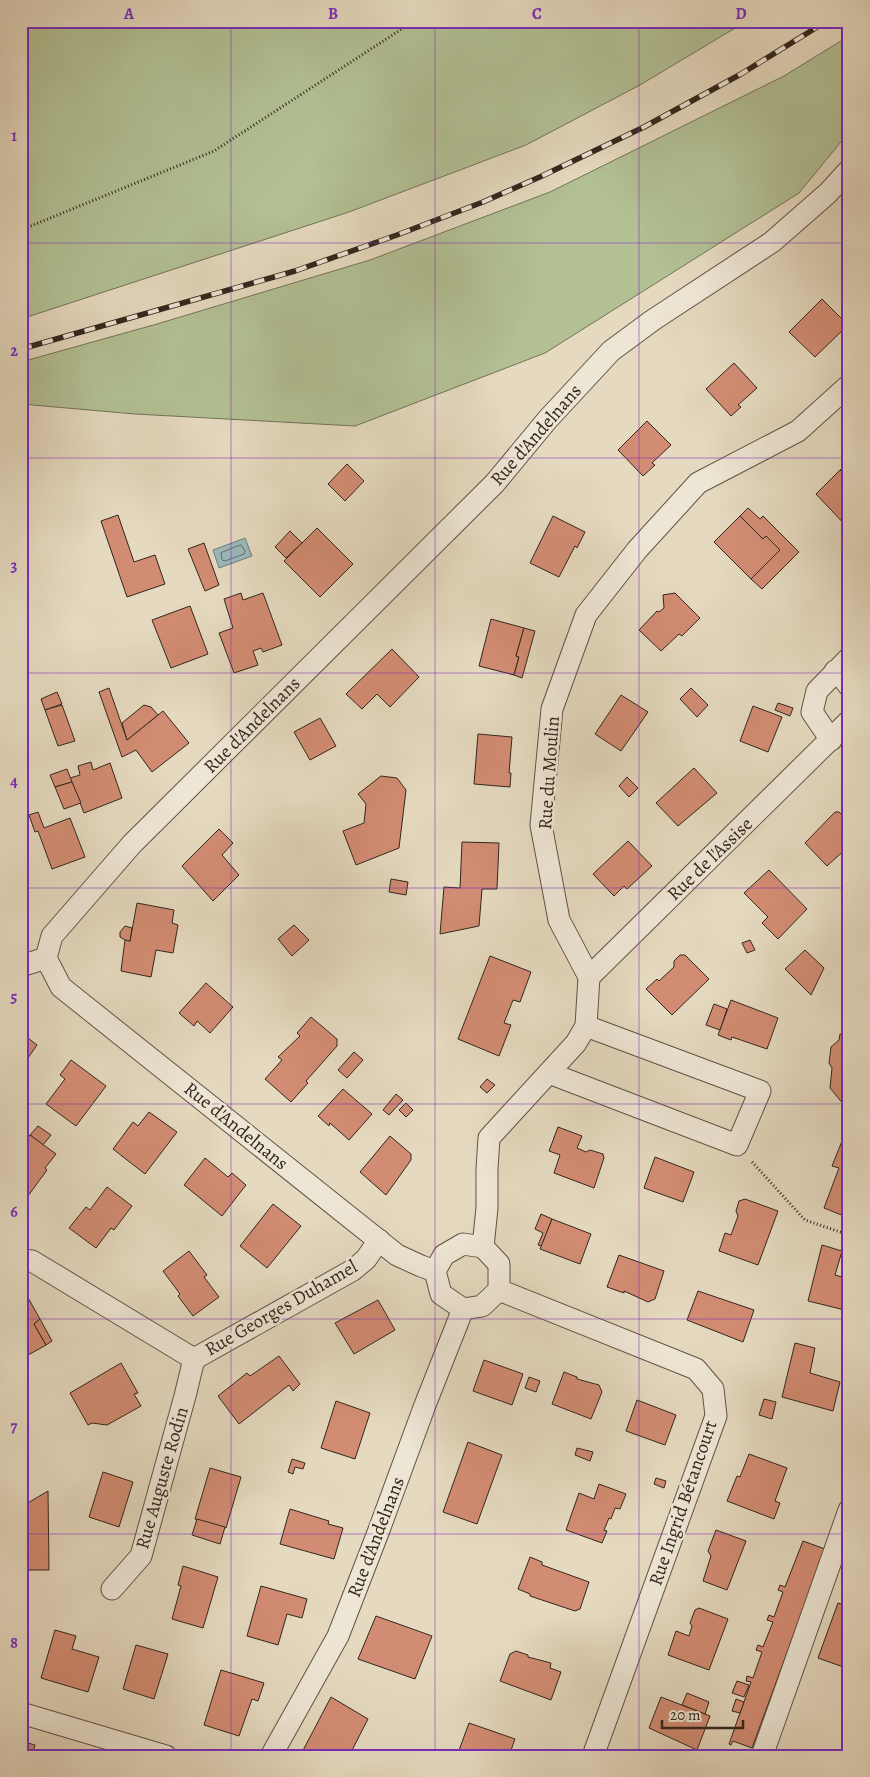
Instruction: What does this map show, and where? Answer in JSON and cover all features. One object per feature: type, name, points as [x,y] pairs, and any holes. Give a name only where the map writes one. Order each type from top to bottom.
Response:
[{"type":"street","name":"Rue d'Andelnans","points":[[435,1271],[396,1255],[61,987],[46,958],[52,936],[132,844],[495,483],[548,419],[611,351],[652,320],[772,242],[828,193],[849,170]]},
{"type":"street","name":"Rue du Moulin","points":[[590,977],[560,920],[541,825],[552,709],[586,615],[637,550],[698,484],[798,431],[847,391]]},
{"type":"street","points":[[831,740],[812,712],[816,691],[844,672]]},
{"type":"street","name":"Rue de l'Assise","points":[[590,977],[849,722]]},
{"type":"street","points":[[21,966],[46,958]]},
{"type":"street","points":[[483,1247],[487,1208],[489,1138],[576,1043],[586,1026],[590,977]]},
{"type":"street","points":[[549,1073],[737,1145],[760,1091],[586,1026]]},
{"type":"street","name":"Rue Georges Duhamel","points":[[21,1260],[32,1262],[194,1359],[353,1270],[366,1259],[379,1240]]},
{"type":"street","points":[[463,1244],[483,1247],[499,1264],[499,1290],[482,1306],[463,1309],[441,1294],[435,1271],[444,1255],[463,1244]]},
{"type":"street","name":"Rue Ingrid Bétancourt","points":[[499,1290],[696,1369],[713,1389],[716,1416],[593,1756]]},
{"type":"street","name":"Rue d'Andelnans","points":[[271,1756],[338,1636],[424,1405],[463,1309]]},
{"type":"street","name":"Rue Auguste Rodin","points":[[112,1589],[141,1556],[194,1359]]},
{"type":"street","points":[[762,1756],[849,1510]]},
{"type":"street","points":[[21,1713],[166,1756]]},
{"type":"path","points":[[21,230],[214,151],[414,21]]},
{"type":"path","points":[[737,1145],[805,1220],[849,1235]]},
{"type":"green space","points":[[21,21],[747,21],[640,85],[526,145],[349,212],[21,319]]},
{"type":"green space","points":[[849,36],[849,132],[799,193],[545,353],[355,426],[135,414],[21,404],[21,362],[157,324],[370,260],[550,192],[784,76]]},
{"type":"water","points":[[245,538],[252,556],[219,568],[213,550]]},
{"type":"building","points":[[822,299],[848,325],[815,357],[789,332]]},
{"type":"building","points":[[734,363],[757,388],[738,405],[741,407],[731,416],[706,389]]},
{"type":"building","points":[[647,421],[671,445],[652,463],[655,465],[643,476],[618,450]]},
{"type":"building","points":[[849,462],[849,479],[840,470]]},
{"type":"building","points":[[347,464],[364,481],[345,501],[328,484]]},
{"type":"building","points":[[840,470],[849,479],[849,529],[816,494]]},
{"type":"building","points":[[748,508],[760,519],[763,516],[799,552],[762,589],[751,579],[780,550],[766,536],[763,539],[740,516]]},
{"type":"building","points":[[118,515],[134,562],[155,555],[165,584],[127,597],[101,521]]},
{"type":"building","points":[[553,516],[585,532],[577,548],[575,546],[559,577],[530,563]]},
{"type":"building","points":[[740,516],[763,539],[766,536],[780,550],[751,579],[714,542]]},
{"type":"building","points":[[317,528],[353,564],[320,597],[284,561]]},
{"type":"building","points":[[290,531],[302,543],[286,558],[275,547]]},
{"type":"building","points":[[204,543],[219,585],[205,591],[188,549]]},
{"type":"building","points":[[241,593],[243,600],[263,593],[282,645],[263,652],[261,648],[253,651],[258,665],[234,673],[219,633],[233,628],[224,599]]},
{"type":"building","points":[[675,593],[700,618],[682,636],[679,634],[661,651],[639,630],[657,611],[659,612],[664,608],[663,595]]},
{"type":"building","points":[[190,606],[208,654],[171,668],[152,620]]},
{"type":"building","points":[[491,619],[524,628],[516,656],[519,657],[514,675],[479,666]]},
{"type":"building","points":[[524,628],[535,631],[522,678],[514,675],[519,657],[516,656]]},
{"type":"building","points":[[392,649],[419,677],[390,707],[377,694],[362,709],[346,694]]},
{"type":"building","points":[[109,688],[127,740],[163,711],[189,743],[152,772],[136,750],[122,757],[99,692]]},
{"type":"building","points":[[691,688],[708,705],[697,717],[680,699]]},
{"type":"building","points":[[57,692],[62,704],[45,710],[41,699]]},
{"type":"building","points":[[621,695],[648,712],[621,751],[595,734]]},
{"type":"building","points":[[778,703],[793,708],[790,716],[775,710]]},
{"type":"building","points":[[62,705],[75,741],[58,746],[45,710]]},
{"type":"building","points":[[144,705],[151,707],[158,715],[127,740],[122,723]]},
{"type":"building","points":[[753,706],[782,717],[768,752],[740,741]]},
{"type":"building","points":[[320,718],[336,746],[310,760],[294,732]]},
{"type":"building","points":[[478,734],[512,737],[509,773],[511,773],[510,787],[474,784]]},
{"type":"building","points":[[91,762],[93,770],[110,763],[122,798],[84,813],[70,778],[80,775],[78,766]]},
{"type":"building","points":[[694,768],[717,793],[678,826],[656,803]]},
{"type":"building","points":[[67,769],[72,782],[55,787],[50,775]]},
{"type":"building","points":[[381,776],[397,778],[406,790],[399,848],[356,865],[343,831],[364,823],[366,804],[358,794]]},
{"type":"building","points":[[627,777],[638,788],[629,797],[619,786]]},
{"type":"building","points":[[72,782],[81,803],[64,809],[55,787]]},
{"type":"building","points":[[38,812],[44,828],[70,818],[85,857],[52,869],[38,831],[35,832],[29,815]]},
{"type":"building","points":[[835,812],[839,812],[849,822],[849,846],[827,866],[805,843]]},
{"type":"building","points":[[219,829],[233,843],[222,855],[239,875],[213,901],[182,866]]},
{"type":"building","points":[[628,841],[652,866],[627,889],[624,886],[614,896],[593,874]]},
{"type":"building","points":[[462,842],[499,843],[497,889],[482,889],[479,926],[440,934],[444,887],[460,888]]},
{"type":"building","points":[[769,870],[807,909],[778,939],[762,923],[768,917],[744,893]]},
{"type":"building","points":[[391,879],[408,882],[406,895],[389,892]]},
{"type":"building","points":[[137,903],[174,910],[172,923],[178,925],[173,953],[156,950],[151,977],[121,971],[125,940],[130,941]]},
{"type":"building","points":[[294,925],[309,940],[292,956],[278,939]]},
{"type":"building","points":[[125,926],[132,928],[130,941],[120,937],[120,932]]},
{"type":"building","points":[[750,940],[755,950],[747,953],[742,943]]},
{"type":"building","points":[[805,950],[824,968],[811,995],[785,969]]},
{"type":"building","points":[[680,955],[685,955],[709,979],[672,1015],[646,989],[657,979],[659,981],[674,967],[674,961]]},
{"type":"building","points":[[490,956],[531,972],[520,1002],[513,1000],[504,1023],[511,1025],[499,1056],[458,1039]]},
{"type":"building","points":[[206,983],[233,1007],[210,1033],[197,1021],[194,1026],[179,1013]]},
{"type":"building","points":[[731,1000],[778,1018],[767,1049],[732,1037],[731,1040],[718,1035]]},
{"type":"building","points":[[714,1004],[727,1009],[720,1030],[706,1025]]},
{"type":"building","points":[[311,1017],[337,1039],[337,1046],[306,1081],[308,1083],[291,1102],[265,1079],[282,1060],[278,1057],[300,1036],[297,1033]]},
{"type":"building","points":[[23,1034],[37,1045],[21,1068],[21,1036]]},
{"type":"building","points":[[840,1034],[849,1035],[849,1111],[830,1088],[832,1068],[829,1063],[831,1047],[839,1040]]},
{"type":"building","points":[[354,1052],[363,1060],[347,1078],[338,1070]]},
{"type":"building","points":[[71,1060],[106,1086],[76,1126],[46,1104],[65,1079],[60,1075]]},
{"type":"building","points":[[487,1079],[495,1085],[487,1093],[480,1087]]},
{"type":"building","points":[[343,1089],[372,1114],[349,1140],[330,1123],[329,1126],[318,1116]]},
{"type":"building","points":[[396,1094],[403,1100],[389,1115],[383,1110]]},
{"type":"building","points":[[406,1103],[413,1110],[406,1117],[399,1110]]},
{"type":"building","points":[[149,1112],[177,1132],[145,1174],[113,1149],[133,1122],[138,1126]]},
{"type":"building","points":[[38,1126],[51,1135],[43,1145],[30,1135]]},
{"type":"building","points":[[558,1127],[582,1136],[577,1148],[586,1152],[590,1150],[603,1154],[604,1158],[594,1188],[554,1173],[560,1155],[549,1151]]},
{"type":"building","points":[[30,1135],[56,1154],[25,1200],[21,1198],[21,1145]]},
{"type":"building","points":[[390,1136],[411,1154],[411,1160],[386,1195],[360,1172]]},
{"type":"building","points":[[842,1141],[849,1144],[849,1218],[824,1208],[839,1168],[832,1166]]},
{"type":"building","points":[[655,1157],[694,1172],[683,1202],[644,1188]]},
{"type":"building","points":[[205,1158],[228,1177],[232,1173],[246,1185],[222,1216],[184,1185]]},
{"type":"building","points":[[107,1187],[132,1206],[114,1230],[111,1228],[96,1248],[69,1228],[86,1207],[90,1210]]},
{"type":"building","points":[[745,1199],[778,1211],[758,1265],[719,1251],[725,1233],[731,1235],[738,1216],[736,1211],[739,1201]]},
{"type":"building","points":[[273,1204],[301,1226],[267,1268],[240,1246]]},
{"type":"building","points":[[541,1214],[552,1219],[542,1246],[538,1245],[543,1233],[535,1229]]},
{"type":"building","points":[[552,1219],[591,1234],[580,1264],[540,1249]]},
{"type":"building","points":[[822,1245],[842,1251],[835,1275],[849,1279],[849,1311],[808,1301]]},
{"type":"building","points":[[189,1251],[207,1275],[204,1277],[219,1297],[193,1316],[163,1271]]},
{"type":"building","points":[[619,1255],[664,1271],[655,1299],[648,1302],[624,1291],[624,1293],[607,1287]]},
{"type":"building","points":[[698,1291],[754,1310],[743,1342],[687,1320]]},
{"type":"building","points":[[27,1296],[40,1319],[34,1324],[46,1345],[21,1359],[21,1300]]},
{"type":"building","points":[[378,1300],[395,1330],[354,1354],[335,1323]]},
{"type":"building","points":[[40,1319],[52,1341],[46,1345],[34,1324]]},
{"type":"building","points":[[795,1343],[815,1348],[810,1373],[840,1382],[833,1411],[782,1397]]},
{"type":"building","points":[[279,1356],[300,1384],[293,1391],[289,1385],[239,1424],[218,1396],[247,1373],[250,1376]]},
{"type":"building","points":[[484,1360],[523,1374],[512,1405],[473,1391]]},
{"type":"building","points":[[121,1363],[138,1393],[134,1394],[141,1406],[107,1425],[92,1423],[88,1425],[70,1393]]},
{"type":"building","points":[[564,1372],[577,1377],[577,1379],[599,1385],[602,1392],[591,1419],[552,1404]]},
{"type":"building","points":[[529,1377],[540,1381],[536,1392],[525,1388]]},
{"type":"building","points":[[764,1399],[776,1402],[772,1419],[759,1415]]},
{"type":"building","points":[[637,1400],[676,1415],[665,1445],[626,1431]]},
{"type":"building","points":[[21,1401],[27,1401],[23,1466],[21,1466]]},
{"type":"building","points":[[336,1401],[370,1413],[355,1459],[321,1448]]},
{"type":"building","points":[[468,1442],[502,1455],[477,1524],[443,1512]]},
{"type":"building","points":[[577,1448],[593,1452],[590,1461],[575,1455]]},
{"type":"building","points":[[749,1454],[787,1468],[775,1501],[780,1503],[774,1519],[727,1501],[737,1476],[740,1477]]},
{"type":"building","points":[[292,1459],[305,1463],[303,1469],[295,1467],[293,1474],[288,1472]]},
{"type":"building","points":[[210,1468],[241,1477],[226,1528],[195,1519]]},
{"type":"building","points":[[103,1472],[133,1482],[119,1527],[89,1517]]},
{"type":"building","points":[[656,1478],[666,1481],[664,1488],[654,1484]]},
{"type":"building","points":[[599,1484],[626,1494],[620,1509],[615,1508],[611,1519],[609,1518],[604,1530],[607,1531],[602,1543],[566,1530],[579,1493],[594,1499]]},
{"type":"building","points":[[48,1491],[49,1570],[21,1570],[21,1507]]},
{"type":"building","points":[[290,1509],[329,1521],[328,1524],[343,1528],[334,1559],[280,1544]]},
{"type":"building","points":[[197,1519],[225,1527],[220,1544],[192,1535]]},
{"type":"building","points":[[716,1530],[746,1541],[727,1590],[703,1581],[711,1556],[708,1551]]},
{"type":"building","points":[[803,1541],[825,1549],[752,1748],[733,1741],[731,1745],[729,1744],[751,1682],[746,1681],[747,1676],[753,1678],[762,1652],[756,1650],[758,1645],[763,1647],[773,1622],[767,1620],[769,1615],[774,1617],[783,1592],[778,1590],[780,1585],[785,1587]]},
{"type":"building","points":[[530,1557],[542,1562],[542,1565],[589,1582],[580,1609],[575,1611],[530,1596],[530,1594],[518,1589]]},
{"type":"building","points":[[183,1566],[218,1577],[203,1628],[172,1619],[181,1586],[178,1585]]},
{"type":"building","points":[[261,1586],[307,1599],[302,1618],[287,1614],[278,1645],[247,1636]]},
{"type":"building","points":[[838,1603],[849,1607],[849,1669],[818,1658]]},
{"type":"building","points":[[699,1608],[728,1619],[709,1670],[668,1655],[676,1631],[689,1636],[692,1626],[690,1623],[695,1610]]},
{"type":"building","points":[[376,1616],[432,1636],[415,1679],[358,1659]]},
{"type":"building","points":[[55,1630],[76,1636],[72,1649],[99,1657],[88,1692],[41,1678]]},
{"type":"building","points":[[136,1645],[168,1654],[154,1699],[123,1689]]},
{"type":"building","points":[[516,1651],[528,1655],[528,1657],[551,1663],[550,1668],[561,1672],[551,1700],[500,1681],[510,1654]]},
{"type":"building","points":[[221,1670],[264,1683],[258,1701],[252,1699],[239,1736],[204,1725]]},
{"type":"building","points":[[737,1681],[749,1685],[744,1697],[732,1693]]},
{"type":"building","points":[[687,1693],[709,1702],[705,1714],[682,1705]]},
{"type":"building","points":[[331,1697],[368,1719],[349,1756],[300,1756]]},
{"type":"building","points":[[661,1697],[710,1716],[697,1750],[649,1728]]},
{"type":"building","points":[[736,1699],[744,1702],[740,1713],[732,1711]]},
{"type":"building","points":[[469,1723],[515,1739],[509,1756],[465,1756],[458,1753]]},
{"type":"building","points":[[21,1741],[35,1745],[32,1756],[21,1756]]},
{"type":"railway","points":[[21,349],[295,271],[483,202],[644,127],[741,74],[827,21]]}]
